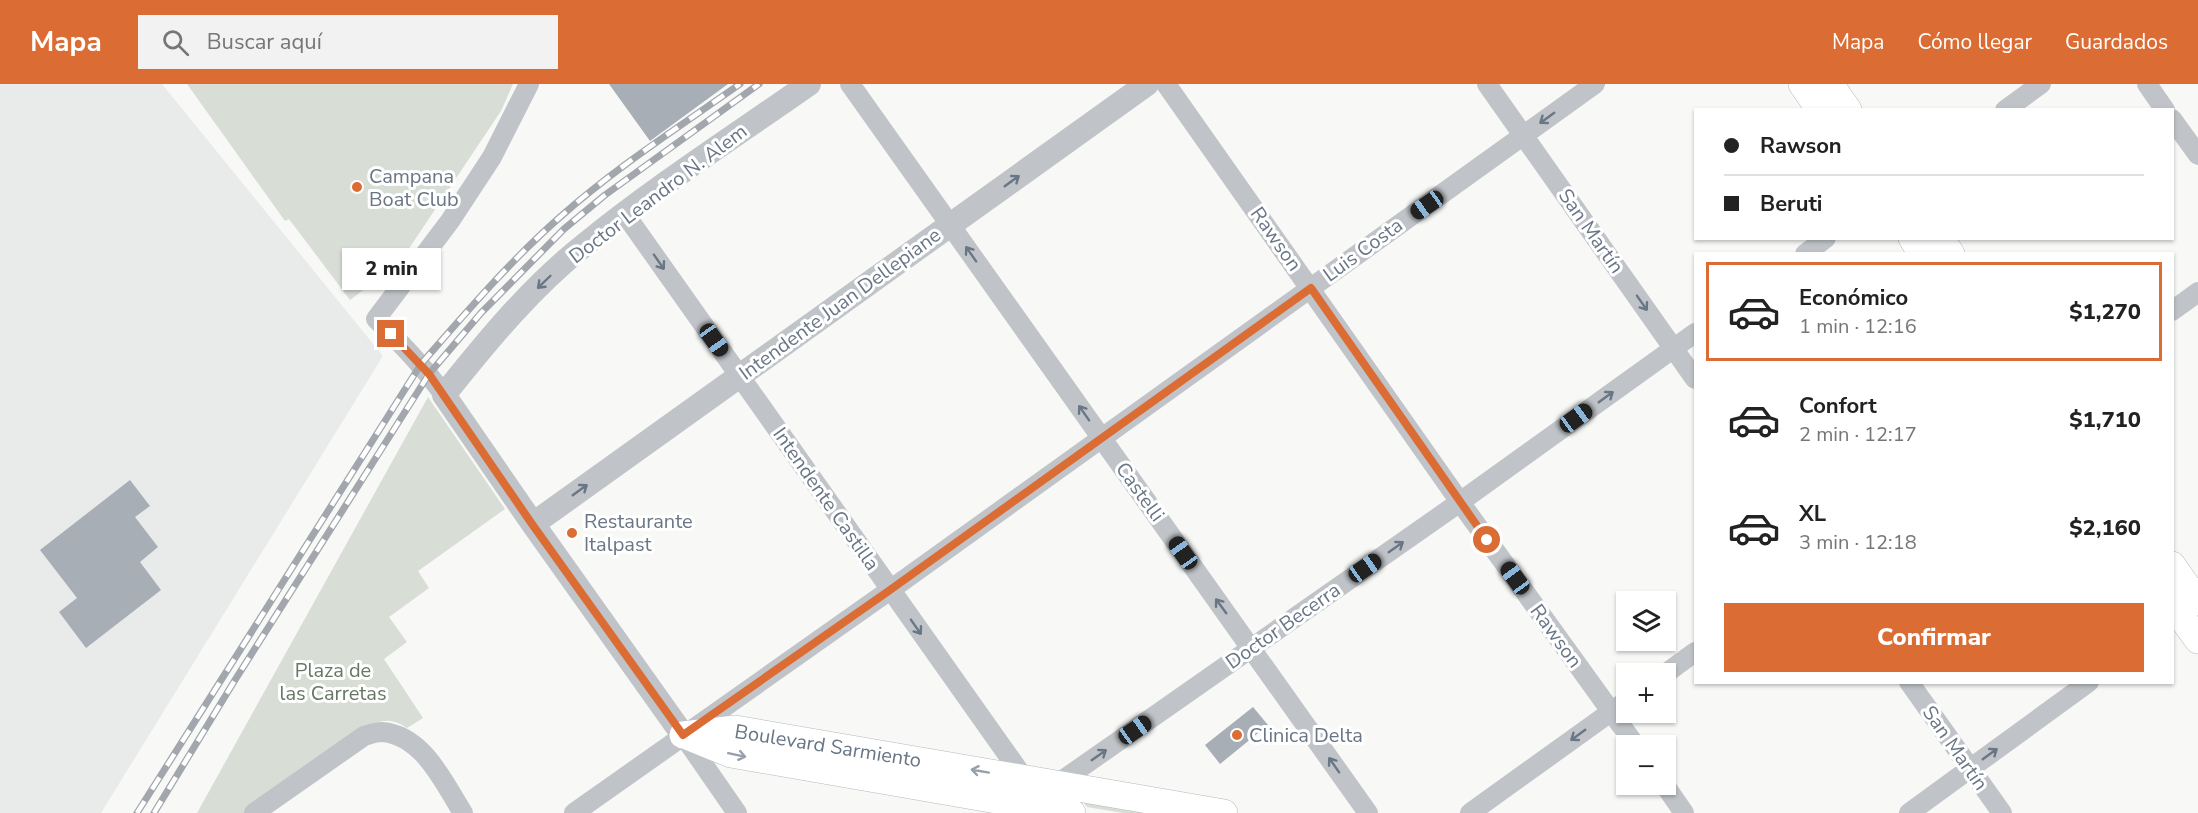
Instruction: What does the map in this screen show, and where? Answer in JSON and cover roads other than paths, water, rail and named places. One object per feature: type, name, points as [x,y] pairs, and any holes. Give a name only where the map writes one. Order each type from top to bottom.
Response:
[{"type":"main road","points":[[1802,84],[1819,108]]},
{"type":"main road","points":[[1830,84],[1847,108]]},
{"type":"main road","points":[[2174,572],[2184,609],[2198,640]]},
{"type":"main road","name":"Boulevard Sarmiento","points":[[683,735],[735,729],[1041,802],[1224,813]]},
{"type":"street","points":[[529,84],[492,157],[450,221],[376,319],[429,374],[532,524],[737,813]]},
{"type":"street","name":"Doctor Leandro N. Alem","points":[[444,395],[488,340],[585,243],[809,84]]},
{"type":"street","name":"Castelli","points":[[850,84],[1368,813]]},
{"type":"street","name":"Intendente Juan Dellepiane","points":[[532,524],[1147,84]]},
{"type":"street","name":"Rawson","points":[[1166,84],[1460,502],[1616,702]]},
{"type":"street","name":"San Martín","points":[[1487,84],[1694,377]]},
{"type":"street","name":"Luis Costa","points":[[574,813],[890,590],[1595,84]]},
{"type":"street","points":[[2008,108],[2040,84]]},
{"type":"street","points":[[2147,84],[2164,108]]},
{"type":"street","points":[[2174,122],[2198,155]]},
{"type":"street","name":"Intendente Castilla","points":[[625,214],[1041,802]]},
{"type":"street","points":[[1808,252],[1823,240]]},
{"type":"street","points":[[2174,310],[2198,292]]},
{"type":"street","name":"Doctor Becerra","points":[[1041,802],[1251,648],[1460,502],[1694,334]]},
{"type":"street","points":[[1676,666],[1694,653]]},
{"type":"street","name":"San Martín","points":[[1910,684],[2002,813]]},
{"type":"street","points":[[1909,813],[2086,684]]},
{"type":"street","points":[[1470,813],[1616,708]]},
{"type":"street","points":[[254,813],[364,736],[380,732],[394,734],[410,742],[426,757],[463,813]]},
{"type":"street","points":[[1672,795],[1684,813]]},
{"type":"railway","points":[[137,813],[421,364],[505,270],[559,218],[625,165],[740,84]]},
{"type":"railway","points":[[154,813],[235,680],[429,374],[481,313],[564,229],[605,195],[759,84]]},
{"type":"place","name":"Campana Boat Club","points":[[357,187]]},
{"type":"place","name":"Restaurante Italpast","points":[[572,533]]},
{"type":"place","name":"Clinica Delta","points":[[1237,735]]},
{"type":"park label","name":"Plaza de las Carretas","points":[[333,682]]}]
